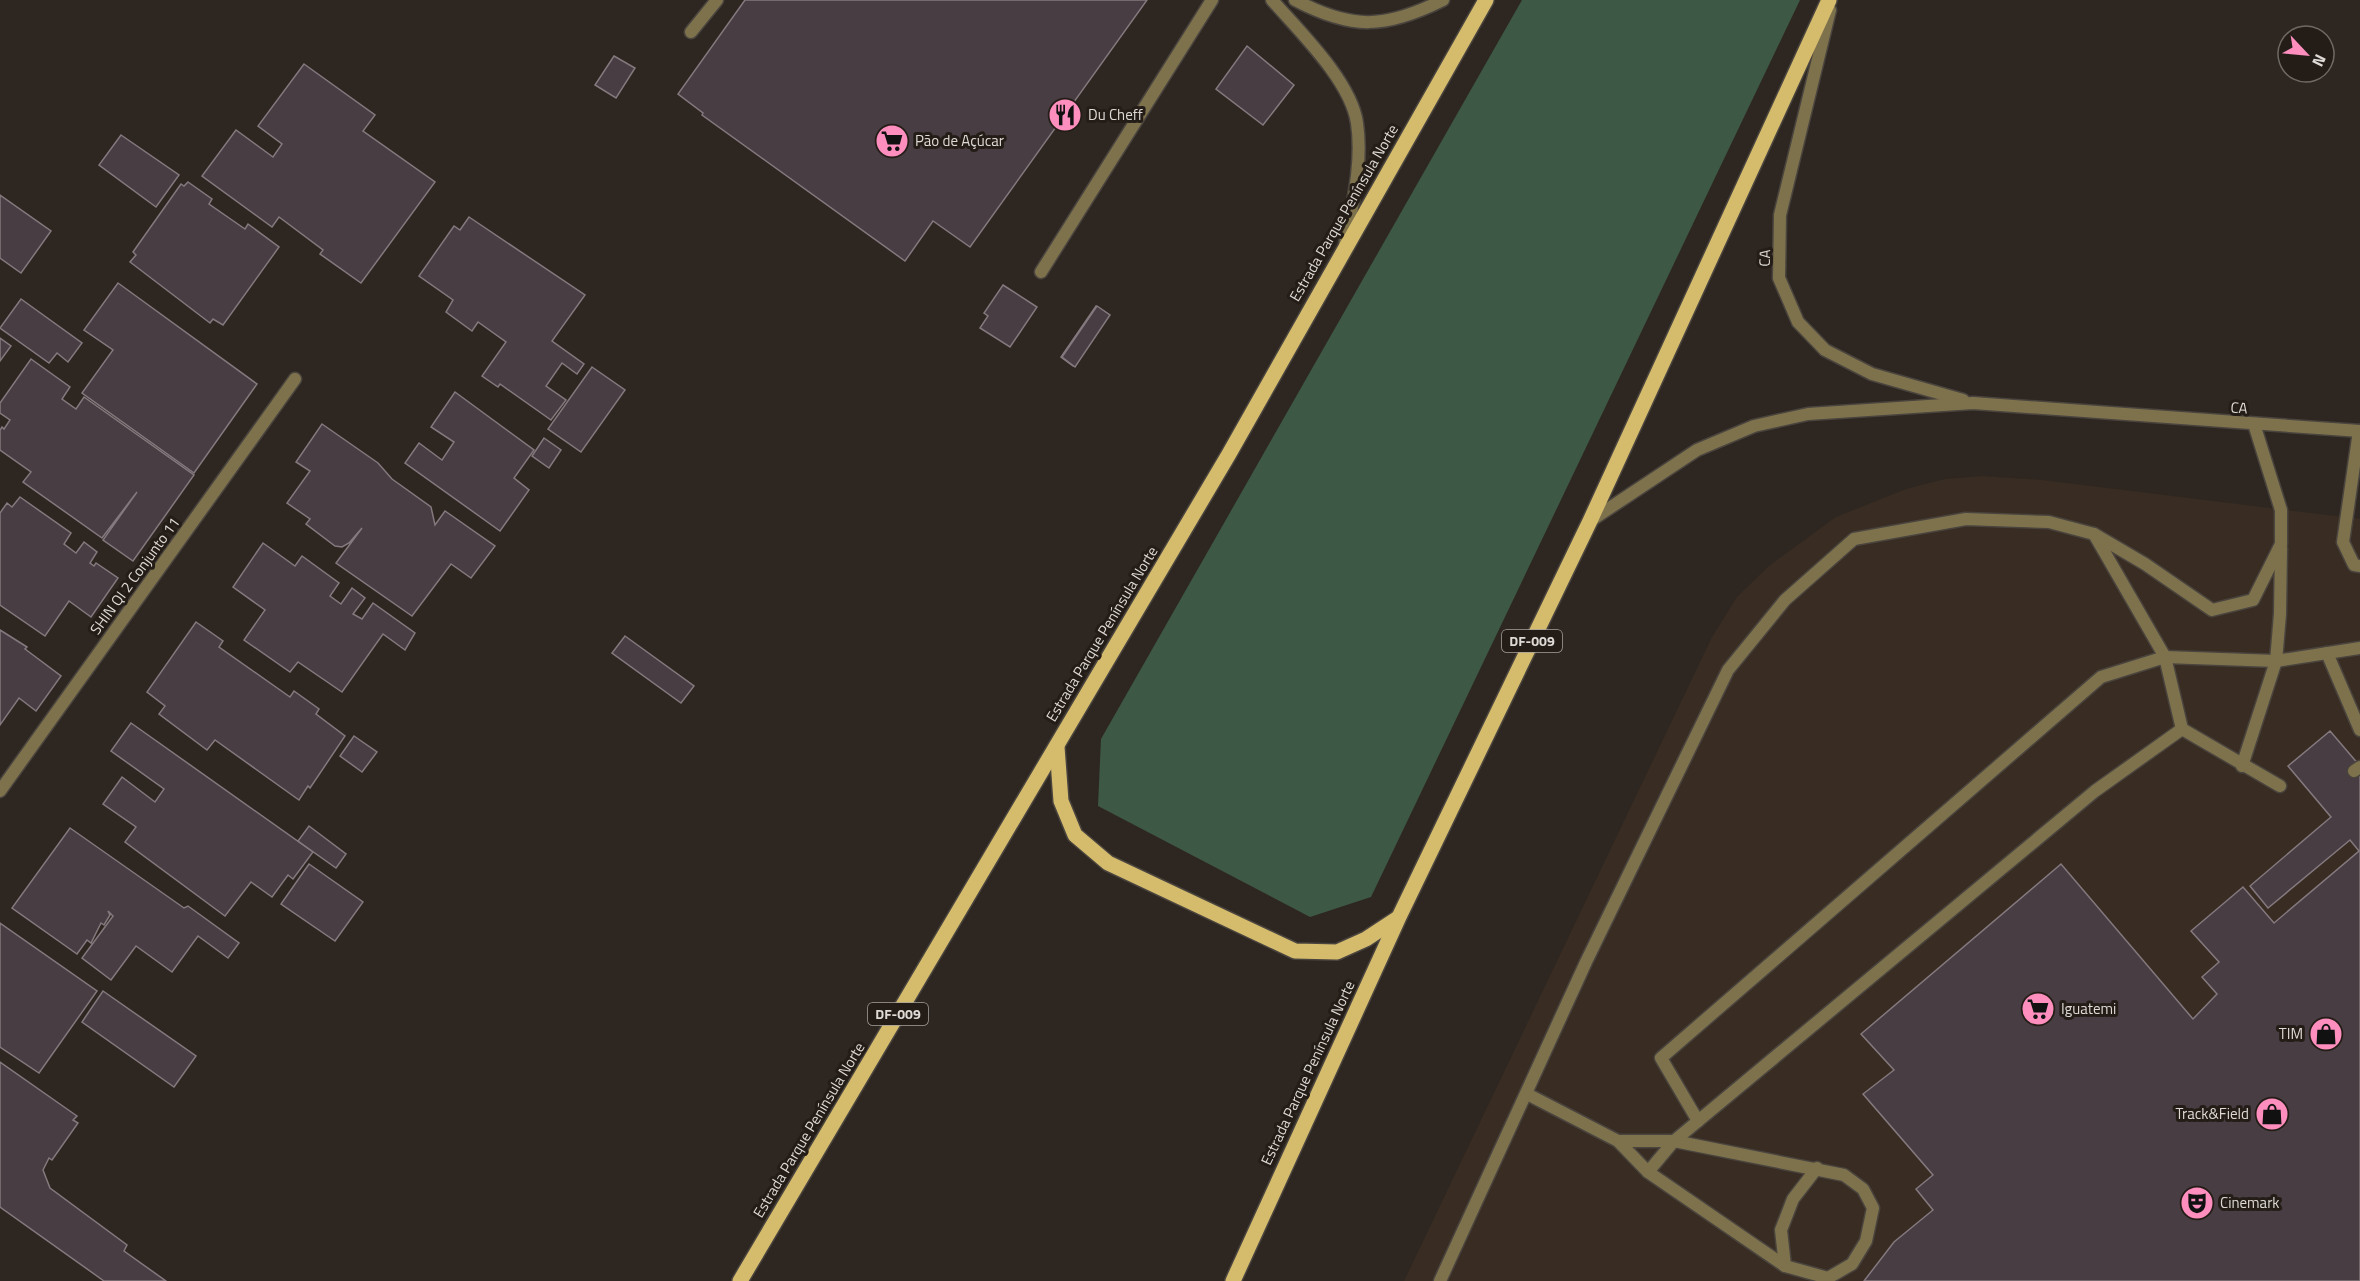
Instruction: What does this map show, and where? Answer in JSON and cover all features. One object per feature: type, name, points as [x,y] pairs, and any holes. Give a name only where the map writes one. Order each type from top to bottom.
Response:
[{"type":"main road","name":"Estrada Parque Península Norte","points":[[740,1281],[1229,454],[1486,0]]},
{"type":"main road","name":"Estrada Parque Península Norte","points":[[1233,1281],[1399,917],[1590,521],[1831,0]]},
{"type":"main road","points":[[1056,747],[1061,801],[1075,835],[1108,863],[1295,951],[1337,951],[1366,939],[1399,917]]},
{"type":"street","points":[[691,32],[717,0]]},
{"type":"street","points":[[1041,272],[1212,0]]},
{"type":"street","points":[[1272,0],[1340,81],[1357,121],[1358,170],[1344,248]]},
{"type":"street","points":[[1294,0],[1327,17],[1364,24],[1405,17],[1443,0]]},
{"type":"street","name":"CA","points":[[1831,0],[1780,215],[1779,278],[1798,322],[1825,350],[1872,374],[1972,403]]},
{"type":"street","name":"SHIN QI 2 Conjunto 11","points":[[0,791],[295,379]]},
{"type":"street","name":"CA","points":[[1590,521],[1697,450],[1754,426],[1808,414],[1972,403],[2359,431]]},
{"type":"street","points":[[2242,766],[2276,661],[2280,614],[2282,510],[2254,424]]},
{"type":"street","points":[[2358,569],[2343,542],[2359,431]]},
{"type":"street","points":[[1440,1281],[1586,962],[1728,670],[1785,600],[1854,538],[1966,519],[2049,522],[2094,534],[2145,564],[2212,610],[2253,600],[2281,544]]},
{"type":"street","points":[[2094,534],[2165,657],[2182,729],[2242,766],[2280,786]]},
{"type":"street","points":[[1698,1121],[1661,1058],[2101,677],[2165,657],[2276,661],[2360,648]]},
{"type":"street","points":[[2327,653],[2360,730]]},
{"type":"street","points":[[1648,1172],[1674,1141],[2095,791],[2182,729]]},
{"type":"street","points":[[1527,1094],[1618,1141],[1648,1172],[1785,1266],[1828,1278],[1852,1264],[1866,1241],[1873,1208],[1863,1189],[1844,1175],[1674,1141],[1618,1141]]},
{"type":"street","points":[[1785,1266],[1781,1230],[1793,1199],[1817,1168]]},
{"type":"shaded area","points":[[1982,476],[2042,480],[2360,519],[2360,1281],[1404,1281],[1712,637],[1737,597],[1770,565],[1836,517],[1906,489],[1945,479]]},
{"type":"green space","points":[[1522,0],[1800,0],[1371,897],[1310,917],[1098,806],[1101,739]]},
{"type":"building","name":"Pão de Açúcar","points":[[745,0],[1147,0],[970,247],[933,221],[905,261],[702,115],[703,113],[678,94]]},
{"type":"building","points":[[1247,46],[1294,85],[1263,125],[1216,89]]},
{"type":"building","points":[[614,56],[635,68],[616,98],[595,85]]},
{"type":"building","points":[[304,64],[375,115],[363,131],[435,182],[361,283],[320,254],[323,250],[279,217],[272,227],[202,176],[236,130],[273,157],[282,144],[258,126]]},
{"type":"building","points":[[121,135],[179,175],[156,207],[99,165]]},
{"type":"building","points":[[188,182],[212,199],[209,204],[245,229],[248,224],[279,247],[223,325],[213,319],[210,323],[130,262],[136,255],[133,252],[181,184],[184,186]]},
{"type":"building","points":[[0,195],[51,231],[21,273],[0,258]]},
{"type":"building","points":[[469,217],[585,295],[552,341],[584,364],[577,374],[562,363],[546,386],[566,400],[551,420],[500,384],[498,387],[482,376],[506,342],[478,322],[472,331],[446,312],[453,300],[419,276],[454,226],[460,230]]},
{"type":"building","points":[[118,283],[257,384],[194,473],[82,393],[113,350],[84,330]]},
{"type":"building","points":[[1003,285],[1037,307],[1010,347],[980,328],[988,316],[984,313]]},
{"type":"building","points":[[21,299],[82,343],[68,362],[57,353],[49,363],[0,328]]},
{"type":"building","points":[[1096,306],[1109,315],[1073,366],[1061,357]]},
{"type":"building","points":[[1097,306],[1110,315],[1075,367],[1062,357]]},
{"type":"building","points":[[0,338],[11,346],[0,361]]},
{"type":"building","points":[[31,359],[70,387],[62,399],[76,409],[84,397],[194,475],[133,561],[103,540],[137,492],[102,538],[23,482],[31,472],[0,450],[0,430],[2,427],[4,429],[10,420],[0,413],[0,403]]},
{"type":"building","points":[[592,367],[625,390],[581,452],[548,429]]},
{"type":"building","points":[[455,392],[534,450],[514,478],[529,490],[500,531],[405,463],[419,443],[442,460],[454,442],[431,427]]},
{"type":"building","points":[[322,424],[378,463],[392,479],[431,507],[435,525],[445,511],[495,546],[471,578],[451,564],[412,616],[336,563],[362,528],[349,543],[342,547],[335,546],[306,524],[310,519],[287,503],[310,471],[296,462]]},
{"type":"building","points":[[544,438],[561,450],[549,468],[532,456]]},
{"type":"building","points":[[20,497],[71,533],[64,544],[76,553],[84,542],[97,552],[90,563],[94,566],[96,563],[118,578],[91,617],[69,601],[45,636],[0,605],[0,513],[7,503],[12,507]]},
{"type":"building","points":[[263,543],[295,566],[302,556],[339,583],[330,596],[341,604],[352,588],[365,598],[353,614],[362,619],[373,603],[415,633],[405,650],[383,634],[342,692],[298,662],[290,672],[244,640],[265,610],[233,587]]},
{"type":"building","points":[[196,622],[223,641],[219,647],[290,697],[294,691],[319,709],[316,714],[345,736],[310,788],[308,786],[299,800],[215,740],[207,750],[159,714],[165,706],[147,692]]},
{"type":"building","points":[[0,630],[27,647],[25,649],[61,676],[36,711],[19,698],[0,725]]},
{"type":"building","points":[[625,636],[694,686],[681,703],[612,653]]},
{"type":"building","points":[[131,723],[313,852],[293,879],[288,875],[272,897],[251,882],[225,916],[125,842],[136,827],[103,804],[122,777],[155,802],[164,789],[111,751]]},
{"type":"building","name":"Iguatemi","points":[[2330,731],[2360,766],[2360,1281],[1864,1281],[1894,1242],[1933,1210],[1916,1189],[1933,1175],[1863,1094],[1894,1070],[1861,1034],[2061,864],[2193,1019],[2217,994],[2202,977],[2219,962],[2191,931],[2243,887],[2274,923],[2359,851],[2350,840],[2268,908],[2250,886],[2331,817],[2288,766]]},
{"type":"building","points":[[354,736],[377,752],[362,772],[340,756]]},
{"type":"building","points":[[309,826],[346,854],[336,868],[298,841]]},
{"type":"building","points":[[70,828],[184,908],[188,906],[239,943],[228,958],[198,936],[172,972],[136,946],[111,980],[82,958],[113,916],[108,911],[110,915],[104,925],[101,923],[91,943],[87,940],[77,954],[12,908]]},
{"type":"building","points":[[309,864],[363,902],[335,941],[281,904]]},
{"type":"building","points":[[0,923],[97,991],[39,1073],[0,1047]]},
{"type":"building","points":[[103,991],[196,1056],[174,1087],[82,1022]]},
{"type":"building","points":[[0,1062],[77,1116],[73,1120],[78,1123],[52,1160],[49,1158],[43,1170],[50,1188],[127,1245],[124,1251],[166,1281],[104,1281],[0,1207]]},
{"type":"place","name":"Du Cheff","points":[[1065,115]]},
{"type":"place","name":"Pão de Açúcar","points":[[892,141]]},
{"type":"place","name":"Iguatemi","points":[[2038,1009]]},
{"type":"place","name":"TIM","points":[[2326,1034]]},
{"type":"place","name":"Track&Field","points":[[2272,1114]]},
{"type":"place","name":"Cinemark","points":[[2197,1203]]}]
